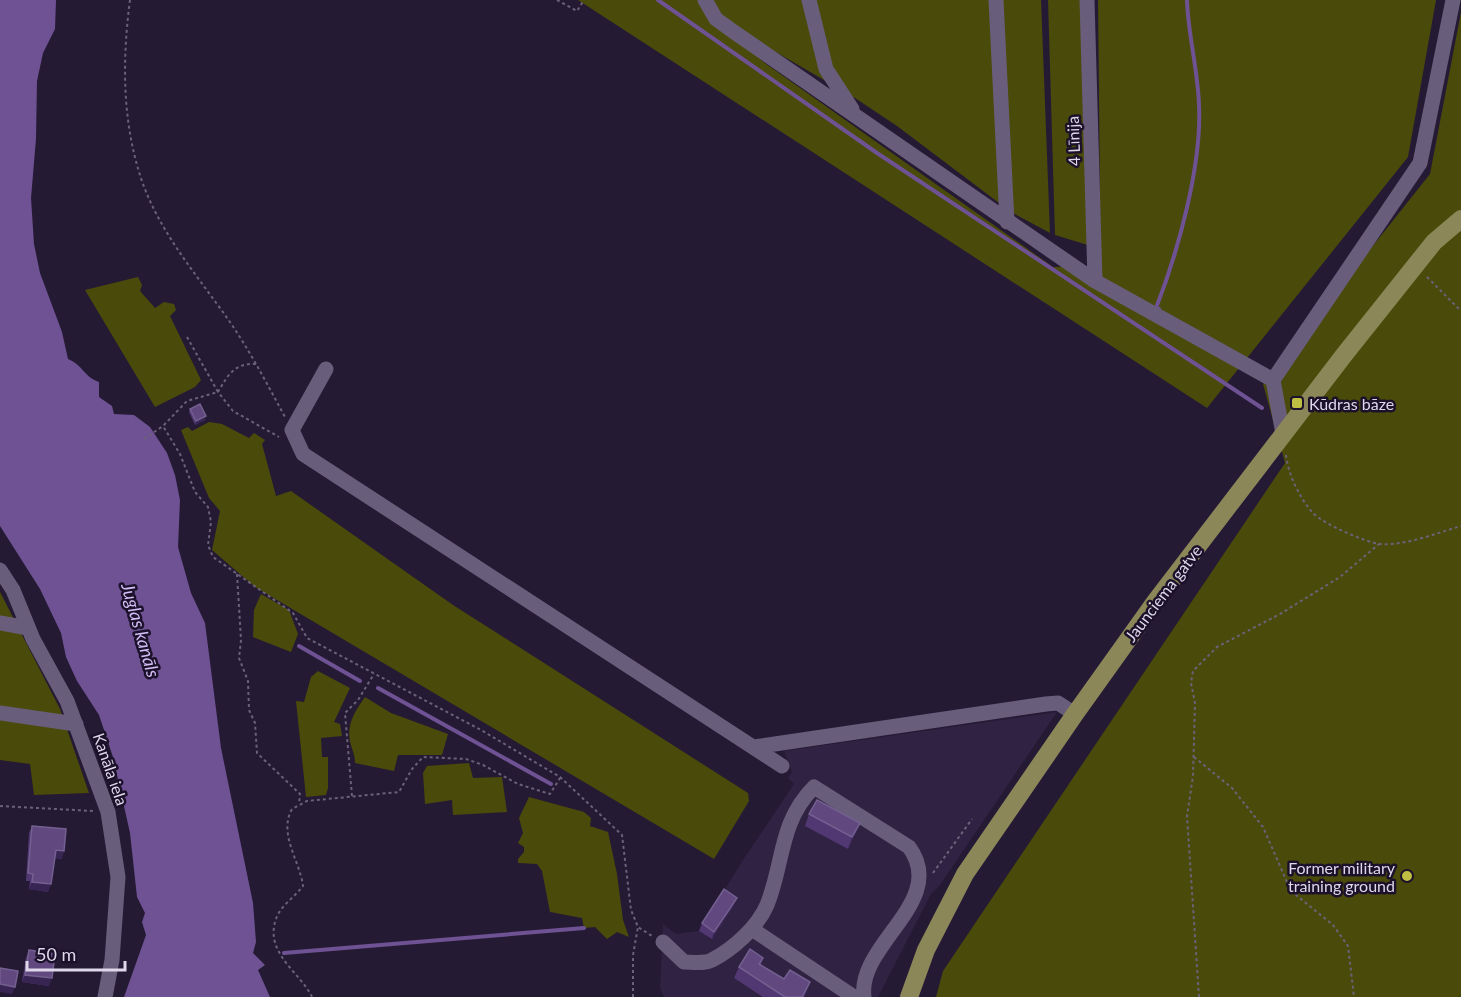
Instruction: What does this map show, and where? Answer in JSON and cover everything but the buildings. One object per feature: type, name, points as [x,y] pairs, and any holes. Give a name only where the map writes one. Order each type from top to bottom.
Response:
[{"type":"main road","name":"Jaunciema gatve","points":[[909,997],[926,950],[965,874],[1074,714],[1283,434],[1434,242],[1461,219]]},
{"type":"street","points":[[705,0],[716,19],[1095,281],[1273,380]]},
{"type":"street","points":[[809,0],[826,69],[855,115]]},
{"type":"street","points":[[996,0],[1007,222]]},
{"type":"street","name":"4 Līnija","points":[[1088,0],[1095,281]]},
{"type":"street","points":[[1283,434],[1273,380],[1420,163],[1453,0]]},
{"type":"street","points":[[326,369],[292,430],[303,454],[782,766]]},
{"type":"street","name":"Kanāla iela","points":[[0,570],[13,590],[28,627],[67,701],[108,812],[118,876],[112,960],[105,997]]},
{"type":"street","points":[[0,623],[28,627]]},
{"type":"street","points":[[754,747],[1045,698],[1058,703],[1074,714]]},
{"type":"street","points":[[0,713],[76,724]]},
{"type":"street","points":[[663,942],[684,962],[710,962],[752,929],[767,906],[784,834],[803,798],[814,787],[909,848],[917,858],[918,877],[913,899],[869,968],[864,983],[864,997]]},
{"type":"street","points":[[752,929],[854,997]]},
{"type":"path","points":[[130,0],[125,38],[125,91],[131,140],[144,184],[164,227],[256,364],[292,430]]},
{"type":"path","points":[[557,0],[577,11],[584,0]]},
{"type":"path","points":[[1416,266],[1461,311]]},
{"type":"path","points":[[187,337],[218,392],[233,411],[277,435]]},
{"type":"path","points":[[144,439],[163,426],[187,401],[218,392],[232,370],[244,363],[256,364]]},
{"type":"path","points":[[163,426],[180,454],[195,492],[208,507],[212,522],[208,545],[213,557],[293,613],[307,638],[481,730],[560,777],[622,835],[631,910],[638,927],[633,955],[633,997]]},
{"type":"path","points":[[1283,434],[1288,470],[1313,513],[1340,530],[1379,544],[1461,526]]},
{"type":"path","points":[[1199,997],[1187,816],[1194,758],[1196,703],[1191,683],[1193,671],[1217,647],[1280,614],[1340,577],[1379,544]]},
{"type":"path","points":[[237,574],[241,640],[239,658],[248,681],[249,710],[256,730],[257,753],[294,786],[300,794],[299,804]]},
{"type":"path","points":[[352,796],[345,713],[358,700],[375,674]]},
{"type":"path","points":[[312,997],[281,955],[274,929],[279,913],[303,886],[289,844],[287,823],[292,809],[299,804],[399,792],[412,769],[423,757],[465,759],[483,765],[518,784],[550,794],[560,777]]},
{"type":"path","points":[[1194,758],[1232,788],[1263,827],[1287,882],[1296,895],[1333,925],[1348,946],[1354,997]]},
{"type":"path","points":[[0,806],[108,812]]},
{"type":"path","points":[[913,899],[972,819]]},
{"type":"path","points":[[638,927],[663,942]]},
{"type":"shaded area","points":[[578,0],[1041,0],[1050,233],[1011,212],[897,126],[855,98],[733,27],[762,61],[1053,267],[1090,266],[1091,246],[1055,235],[1048,0],[1087,0],[1100,196],[1098,0],[1436,0],[1408,157],[1207,408]]},
{"type":"shaded area","points":[[1461,12],[1461,997],[936,997],[943,971],[1285,463],[1263,384],[1430,174]]},
{"type":"shaded area","points":[[138,277],[142,285],[140,291],[155,308],[164,302],[174,304],[176,310],[170,316],[201,380],[195,387],[155,407],[85,290]]},
{"type":"shaded area","points":[[209,422],[222,424],[249,438],[254,433],[265,440],[262,444],[276,496],[291,491],[453,605],[748,793],[749,801],[714,859],[255,587],[212,550],[220,511],[209,498],[181,430],[188,427],[192,431]]},
{"type":"shaded area","points":[[0,592],[60,709],[89,793],[34,795],[30,764],[0,760]]},
{"type":"shaded area","points":[[261,594],[289,610],[298,634],[291,652],[253,637],[254,610]]},
{"type":"shaded area","points":[[318,671],[350,688],[334,722],[340,724],[342,736],[321,738],[322,757],[328,757],[326,795],[306,797],[296,701],[304,702],[311,677]]},
{"type":"shaded area","points":[[365,697],[391,713],[448,734],[442,755],[398,755],[394,771],[355,763],[349,731],[355,713]]},
{"type":"shaded area","points":[[1057,712],[940,885],[931,894],[878,997],[664,997],[660,988],[663,924],[676,934],[699,931],[794,784],[788,778],[792,772],[784,751]]},
{"type":"shaded area","points":[[469,763],[473,778],[502,777],[507,812],[453,815],[452,800],[425,804],[423,773],[427,766]]},
{"type":"shaded area","points":[[529,797],[584,812],[591,818],[590,826],[608,832],[617,874],[623,920],[629,937],[617,932],[607,939],[595,927],[584,928],[582,918],[550,912],[542,871],[537,864],[518,863],[518,859],[524,852],[524,847],[518,843],[523,833],[519,818]]},
{"type":"water","name":"Juglas kanāls","points":[[0,0],[56,0],[55,29],[43,53],[37,81],[36,139],[31,198],[34,244],[40,273],[62,332],[68,359],[99,382],[99,397],[112,406],[114,414],[134,415],[150,427],[167,453],[175,475],[180,500],[178,547],[191,593],[205,623],[221,748],[253,903],[256,942],[253,953],[265,965],[258,970],[270,997],[124,997],[146,935],[142,922],[145,913],[137,897],[130,833],[113,757],[99,715],[77,681],[66,657],[61,633],[40,589],[0,526]]},
{"type":"waterway","points":[[658,0],[877,153],[1262,408]]},
{"type":"waterway","points":[[1159,309],[1156,308],[1180,235],[1197,154],[1199,105],[1187,0]]},
{"type":"waterway","points":[[299,646],[360,681]]},
{"type":"waterway","points":[[378,688],[551,784]]},
{"type":"waterway","points":[[284,953],[584,928]]},
{"type":"place","name":"Kūdras bāze","points":[[1297,403]]},
{"type":"place","name":"Former military training ground","points":[[1407,876]]}]
